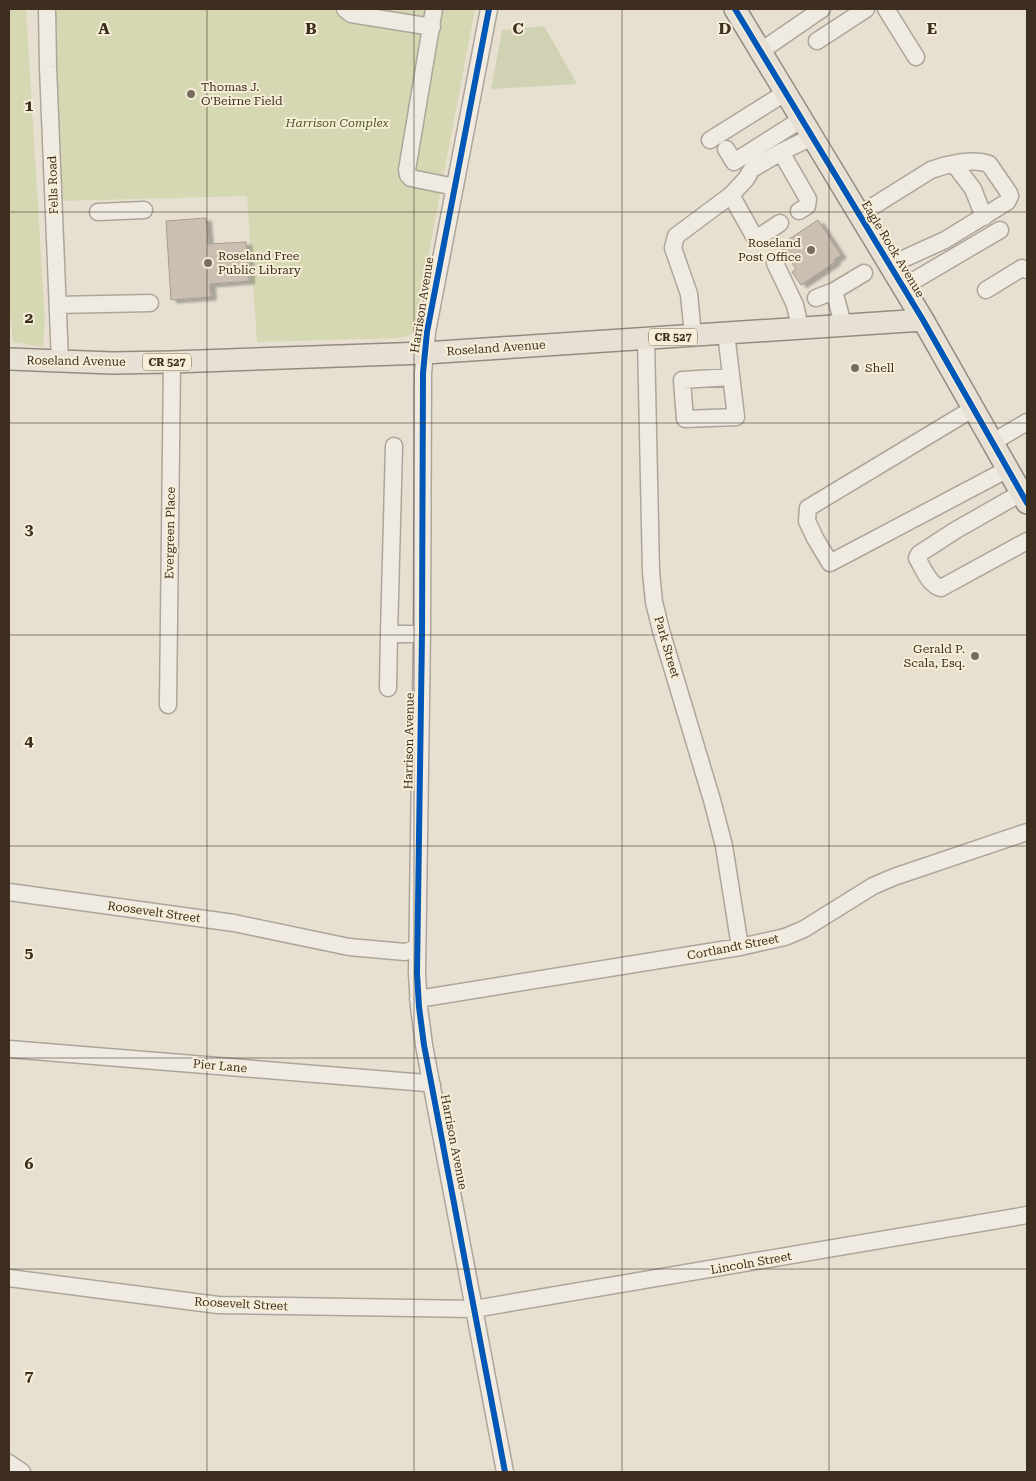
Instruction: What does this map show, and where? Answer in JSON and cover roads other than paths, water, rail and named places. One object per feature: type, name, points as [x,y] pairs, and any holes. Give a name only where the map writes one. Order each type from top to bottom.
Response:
[{"type":"main road","name":"Eagle Rock Avenue","points":[[735,9],[923,320],[1024,498]]},
{"type":"main road","name":"Roseland Avenue","points":[[9,359],[60,362],[172,362],[425,352],[923,320]]},
{"type":"street","name":"Fells Road","points":[[47,9],[60,362]]},
{"type":"street","points":[[345,9],[351,14],[432,27]]},
{"type":"street","points":[[434,9],[407,170],[412,178],[455,187]]},
{"type":"street","name":"Harrison Avenue","points":[[489,9],[427,332],[425,352],[423,382],[422,634],[417,948],[418,999],[424,1045],[505,1472]]},
{"type":"street","points":[[761,52],[822,9]]},
{"type":"street","points":[[817,41],[866,9]]},
{"type":"street","points":[[886,9],[916,57]]},
{"type":"street","points":[[710,140],[785,93]]},
{"type":"street","points":[[726,149],[734,162],[807,128]]},
{"type":"street","points":[[694,335],[689,294],[673,248],[676,236],[731,196],[752,169],[781,152],[807,128]]},
{"type":"street","points":[[781,152],[808,199],[807,206],[799,211]]},
{"type":"street","points":[[859,214],[932,170],[944,165],[979,162],[989,164],[1009,193],[1010,196],[1007,202],[945,240],[890,265]]},
{"type":"street","points":[[954,164],[972,189],[984,216]]},
{"type":"street","points":[[731,196],[754,236],[759,237],[780,223]]},
{"type":"street","points":[[98,212],[144,210]]},
{"type":"street","points":[[903,287],[1000,230]]},
{"type":"street","points":[[775,263],[795,305],[800,328]]},
{"type":"street","points":[[986,290],[1022,268],[1027,270]]},
{"type":"street","points":[[816,298],[834,291],[864,273]]},
{"type":"street","points":[[834,291],[843,324]]},
{"type":"street","points":[[58,305],[150,303]]},
{"type":"street","points":[[726,333],[731,377]]},
{"type":"street","name":"Park Street","points":[[646,339],[651,572],[654,602],[724,846],[740,947]]},
{"type":"street","name":"Evergreen Place","points":[[168,705],[172,362]]},
{"type":"street","points":[[974,408],[808,508],[807,521],[815,538],[830,563],[1008,469]]},
{"type":"street","points":[[993,442],[1027,422]]},
{"type":"street","points":[[388,688],[394,446]]},
{"type":"street","points":[[1024,498],[956,530],[917,558],[930,582],[941,588],[1027,542]]},
{"type":"street","points":[[389,634],[422,634]]},
{"type":"street","name":"Cortlandt Street","points":[[418,999],[740,947],[785,937],[824,918],[873,886],[894,877],[1027,832]]},
{"type":"street","name":"Roosevelt Street","points":[[9,892],[234,923],[349,947],[405,952],[417,948]]},
{"type":"street","name":"Pier Lane","points":[[9,1049],[432,1085]]},
{"type":"street","name":"Lincoln Street","points":[[474,1309],[1027,1215]]},
{"type":"street","name":"Roosevelt Street","points":[[9,1278],[218,1305],[474,1309]]},
{"type":"street","points":[[9,1462],[22,1472]]},
{"type":"place","name":"Thomas J. O'Beirne Field","points":[[191,94]]},
{"type":"place","name":"Roseland Post Office","points":[[811,250]]},
{"type":"place","name":"Roseland Free Public Library","points":[[208,263]]},
{"type":"place","name":"Shell","points":[[855,368]]},
{"type":"place","name":"Gerald P. Scala, Esq.","points":[[975,656]]},
{"type":"park label","name":"Harrison Complex","points":[[337,123]]}]
